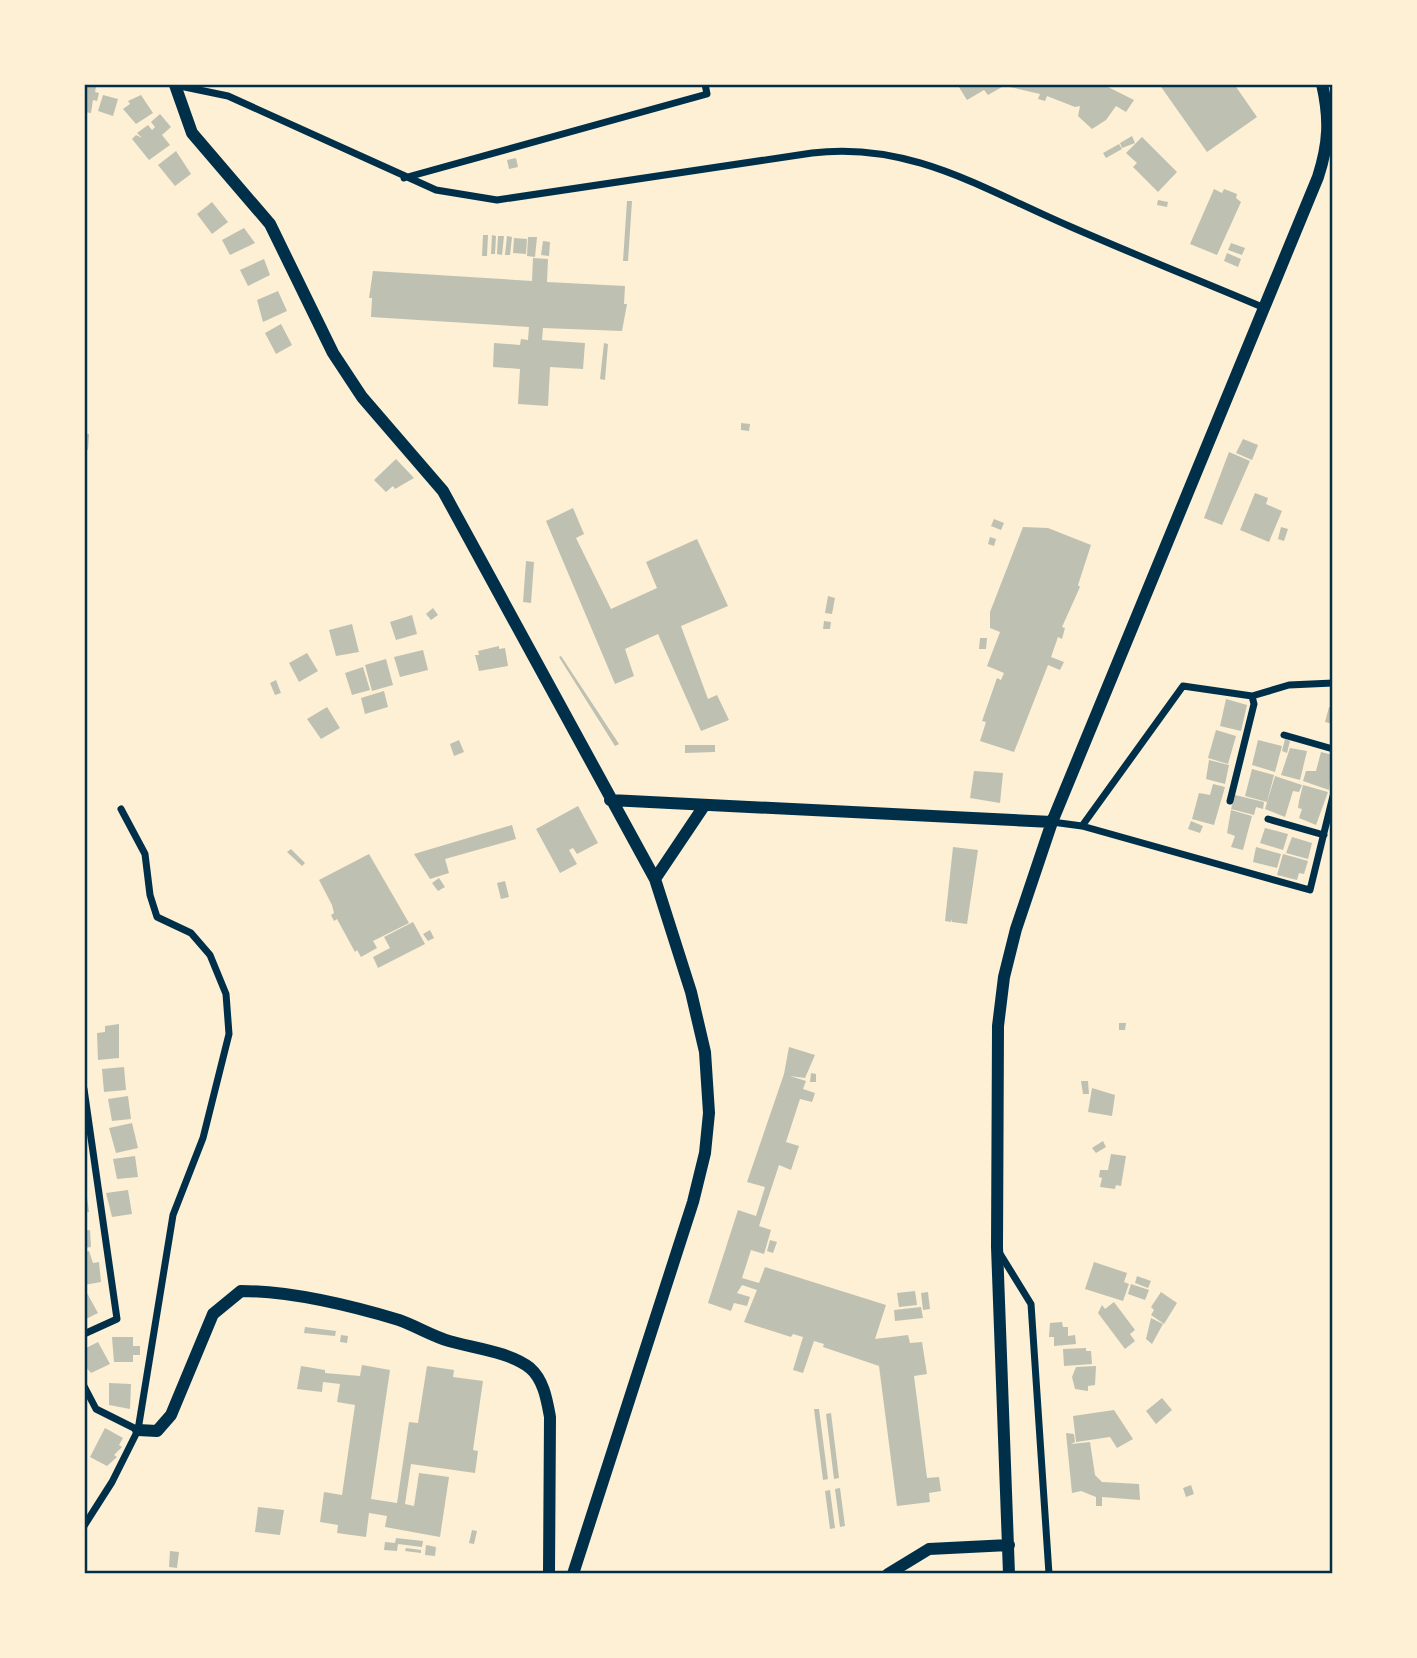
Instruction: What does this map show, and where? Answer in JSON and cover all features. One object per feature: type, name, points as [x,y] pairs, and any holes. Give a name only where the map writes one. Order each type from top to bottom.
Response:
[{"type":"street","points":[[172,84],[228,96],[404,178],[436,190],[497,200],[519,199],[841,149],[876,151],[953,173],[1262,307]]},
{"type":"street","points":[[172,84],[192,133],[270,224],[333,353],[362,397],[443,491],[655,879],[691,992],[705,1052],[709,1113],[706,1140],[693,1202],[573,1574]]},
{"type":"street","points":[[404,178],[707,94],[705,84]]},
{"type":"street","points":[[1009,1574],[997,1247],[998,1026],[1004,977],[1016,929],[1052,822],[1262,307],[1318,177],[1328,143],[1330,119],[1322,84]]},
{"type":"street","points":[[1082,826],[1182,685],[1252,696],[1289,685],[1333,683]]},
{"type":"street","points":[[1230,801],[1254,704],[1252,696]]},
{"type":"street","points":[[1284,734],[1333,749]]},
{"type":"street","points":[[610,800],[1052,822],[1082,826],[1310,890],[1333,796]]},
{"type":"street","points":[[655,879],[704,806]]},
{"type":"street","points":[[84,1525],[112,1482],[138,1430],[173,1216],[203,1138],[229,1034],[226,994],[210,955],[191,933],[158,916],[150,895],[145,854],[121,809]]},
{"type":"street","points":[[1268,819],[1324,835]]},
{"type":"street","points":[[84,1089],[117,1319],[84,1334]]},
{"type":"street","points":[[997,1247],[1031,1304],[1049,1574]]},
{"type":"street","points":[[84,1386],[96,1409],[138,1430],[157,1431],[171,1415],[213,1314],[241,1291],[277,1291],[400,1321],[445,1340],[511,1359],[530,1368],[546,1395],[550,1418],[549,1574]]},
{"type":"street","points":[[888,1574],[929,1549],[1009,1545]]},
{"type":"building","points":[[957,84],[1000,84],[1002,87],[988,95],[984,90],[967,100]]},
{"type":"building","points":[[1011,84],[1102,84],[1134,100],[1126,112],[1116,106],[1106,120],[1092,129],[1078,116],[1080,106],[1075,107],[1047,96],[1045,101],[1038,99],[1040,94],[1010,87]]},
{"type":"building","points":[[1159,84],[1234,84],[1257,117],[1207,152]]},
{"type":"building","points":[[84,85],[96,87],[95,92],[99,93],[97,101],[93,100],[91,113],[84,112]]},
{"type":"building","points":[[103,95],[118,99],[113,116],[98,111]]},
{"type":"building","points":[[141,95],[153,113],[136,124],[123,109],[130,104],[128,101]]},
{"type":"building","points":[[160,114],[171,127],[162,135],[170,145],[149,160],[132,139],[136,135],[142,138],[137,133],[148,125],[152,130],[155,127],[151,122]]},
{"type":"building","points":[[1132,136],[1135,143],[1122,148],[1120,143]]},
{"type":"building","points":[[1142,137],[1177,172],[1158,192],[1133,167],[1137,163],[1126,153]]},
{"type":"building","points":[[1119,144],[1122,149],[1106,158],[1103,153]]},
{"type":"building","points":[[176,151],[191,174],[175,186],[158,165]]},
{"type":"building","points":[[516,158],[518,167],[509,169],[507,160]]},
{"type":"building","points":[[1214,189],[1222,193],[1224,189],[1237,194],[1236,198],[1241,202],[1217,255],[1190,244]]},
{"type":"building","points":[[1158,200],[1168,202],[1167,207],[1157,205]]},
{"type":"building","points":[[627,201],[632,201],[628,261],[623,261]]},
{"type":"building","points":[[212,202],[228,222],[212,234],[197,214]]},
{"type":"building","points":[[244,228],[255,243],[230,255],[222,240]]},
{"type":"building","points":[[483,235],[488,235],[487,256],[482,256]]},
{"type":"building","points":[[492,235],[496,236],[495,254],[491,254]]},
{"type":"building","points":[[498,236],[504,236],[502,255],[497,254]]},
{"type":"building","points":[[507,236],[512,237],[510,255],[505,255]]},
{"type":"building","points":[[528,237],[537,237],[535,257],[527,256]]},
{"type":"building","points":[[514,238],[527,239],[526,254],[513,253]]},
{"type":"building","points":[[543,241],[550,242],[549,256],[541,255]]},
{"type":"building","points":[[1231,243],[1245,248],[1242,255],[1228,250]]},
{"type":"building","points":[[1227,253],[1241,259],[1238,267],[1224,261]]},
{"type":"building","points":[[533,258],[548,259],[547,282],[625,286],[624,304],[627,304],[622,331],[543,328],[542,340],[585,343],[583,369],[550,367],[548,406],[518,404],[520,369],[493,367],[494,343],[520,345],[521,339],[528,340],[529,327],[371,317],[372,298],[369,298],[373,271],[532,281]]},
{"type":"building","points":[[264,259],[270,275],[248,286],[240,270]]},
{"type":"building","points":[[278,291],[287,311],[263,322],[257,300]]},
{"type":"building","points":[[281,324],[292,345],[276,354],[265,333]]},
{"type":"building","points":[[604,343],[608,344],[605,380],[600,379]]},
{"type":"building","points":[[741,423],[750,424],[749,431],[741,430]]},
{"type":"building","points":[[84,434],[89,434],[88,450],[84,450]]},
{"type":"building","points":[[1243,439],[1258,445],[1252,460],[1236,453]]},
{"type":"building","points":[[1229,452],[1250,461],[1222,525],[1204,518]]},
{"type":"building","points":[[396,459],[414,478],[395,489],[393,486],[386,492],[374,480]]},
{"type":"building","points":[[1255,493],[1268,498],[1266,504],[1282,511],[1269,542],[1240,530]]},
{"type":"building","points":[[573,508],[584,534],[576,538],[611,609],[657,588],[646,562],[697,539],[728,606],[681,626],[708,699],[717,695],[729,720],[701,731],[658,634],[625,649],[634,676],[615,684],[546,521]]},
{"type":"building","points":[[994,519],[1004,523],[1001,530],[991,526]]},
{"type":"building","points":[[1023,527],[1048,528],[1091,545],[1078,585],[1080,587],[1062,627],[1065,628],[1062,639],[1058,637],[1051,657],[1064,662],[1060,670],[1048,665],[1014,752],[980,741],[986,722],[982,721],[997,678],[1001,680],[1004,673],[987,666],[1000,632],[990,628],[990,612]]},
{"type":"building","points":[[1281,527],[1288,529],[1284,541],[1278,539]]},
{"type":"building","points":[[990,537],[996,539],[994,546],[988,544]]},
{"type":"building","points":[[526,561],[534,562],[531,603],[523,602]]},
{"type":"building","points":[[828,596],[835,598],[832,614],[825,613]]},
{"type":"building","points":[[433,608],[438,615],[431,620],[426,614]]},
{"type":"building","points":[[412,615],[417,634],[396,640],[390,622]]},
{"type":"building","points":[[824,621],[831,622],[830,629],[823,629]]},
{"type":"building","points":[[352,624],[359,652],[336,656],[329,630]]},
{"type":"building","points":[[980,638],[987,638],[986,649],[979,649]]},
{"type":"building","points":[[499,646],[499,649],[505,648],[508,666],[479,671],[475,655],[479,655],[478,651]]},
{"type":"building","points":[[423,650],[428,670],[400,677],[394,657]]},
{"type":"building","points":[[307,653],[318,671],[299,682],[289,663]]},
{"type":"building","points":[[561,656],[619,744],[615,746],[559,657]]},
{"type":"building","points":[[386,659],[393,685],[372,691],[365,665]]},
{"type":"building","points":[[363,667],[370,690],[352,695],[345,673]]},
{"type":"building","points":[[276,680],[281,693],[275,695],[270,683]]},
{"type":"building","points":[[384,691],[388,707],[365,714],[361,698]]},
{"type":"building","points":[[1226,699],[1247,705],[1241,731],[1220,726]]},
{"type":"building","points":[[327,707],[340,728],[321,739],[307,719]]},
{"type":"building","points":[[1329,707],[1333,708],[1333,724],[1325,722]]},
{"type":"building","points":[[1216,730],[1236,736],[1228,764],[1208,758]]},
{"type":"building","points":[[1285,739],[1290,741],[1287,753],[1282,751]]},
{"type":"building","points":[[459,740],[464,752],[454,756],[450,744]]},
{"type":"building","points":[[1258,740],[1282,746],[1275,772],[1252,765]]},
{"type":"building","points":[[685,745],[715,745],[715,752],[685,753]]},
{"type":"building","points":[[1290,748],[1307,751],[1300,780],[1281,775]]},
{"type":"building","points":[[1321,752],[1333,755],[1329,790],[1303,781],[1306,771],[1316,771]]},
{"type":"building","points":[[1209,760],[1229,765],[1225,784],[1206,779]]},
{"type":"building","points":[[1252,769],[1274,775],[1267,802],[1245,796]]},
{"type":"building","points":[[974,771],[1003,773],[1000,803],[970,798]]},
{"type":"building","points":[[1275,776],[1302,785],[1299,792],[1293,791],[1285,817],[1265,809]]},
{"type":"building","points":[[1213,784],[1225,787],[1214,825],[1192,819],[1199,793],[1210,795]]},
{"type":"building","points":[[1303,785],[1328,792],[1316,825],[1299,818],[1302,809],[1298,808]]},
{"type":"building","points":[[1235,795],[1264,802],[1263,809],[1256,807],[1254,815],[1231,809]]},
{"type":"building","points":[[578,806],[598,843],[577,854],[573,848],[569,850],[577,864],[560,873],[536,829]]},
{"type":"building","points":[[1231,810],[1252,816],[1243,850],[1231,847],[1235,836],[1227,833]]},
{"type":"building","points":[[1191,821],[1203,826],[1200,833],[1188,829]]},
{"type":"building","points":[[512,825],[516,839],[445,859],[449,873],[430,879],[414,854]]},
{"type":"building","points":[[1265,828],[1288,834],[1283,850],[1260,843]]},
{"type":"building","points":[[1292,837],[1312,843],[1308,859],[1286,853]]},
{"type":"building","points":[[953,847],[978,850],[967,924],[952,922],[951,919],[951,922],[945,921]]},
{"type":"building","points":[[1256,847],[1281,854],[1277,868],[1253,862]]},
{"type":"building","points":[[291,849],[305,863],[302,866],[287,852]]},
{"type":"building","points":[[369,854],[409,923],[373,941],[377,948],[361,957],[357,950],[355,952],[337,919],[334,921],[331,915],[334,913],[332,905],[319,880]]},
{"type":"building","points":[[1283,854],[1308,861],[1304,874],[1299,873],[1297,880],[1277,875]]},
{"type":"building","points":[[439,878],[445,887],[438,891],[432,883]]},
{"type":"building","points":[[505,881],[509,897],[501,899],[497,883]]},
{"type":"building","points":[[413,922],[425,944],[378,968],[373,957],[390,948],[384,937]]},
{"type":"building","points":[[430,930],[434,938],[428,941],[423,934]]},
{"type":"building","points":[[1119,1023],[1126,1023],[1125,1030],[1119,1030]]},
{"type":"building","points":[[119,1024],[119,1058],[98,1060],[97,1033],[105,1032],[105,1026]]},
{"type":"building","points":[[789,1047],[815,1055],[805,1078],[790,1076],[806,1081],[803,1089],[815,1093],[812,1102],[800,1099],[786,1142],[799,1146],[791,1170],[779,1165],[759,1226],[771,1230],[764,1254],[751,1250],[742,1278],[759,1283],[765,1267],[886,1305],[875,1339],[908,1335],[910,1343],[922,1342],[927,1374],[914,1376],[927,1478],[939,1477],[941,1491],[929,1493],[930,1502],[897,1506],[879,1366],[823,1347],[824,1344],[814,1341],[803,1373],[793,1370],[803,1337],[793,1334],[791,1337],[744,1322],[757,1290],[742,1285],[737,1293],[750,1297],[747,1306],[734,1303],[731,1311],[708,1303],[738,1210],[756,1216],[765,1187],[747,1182],[784,1074]]},
{"type":"building","points":[[124,1067],[126,1090],[104,1092],[102,1069]]},
{"type":"building","points":[[811,1073],[816,1074],[816,1082],[810,1082]]},
{"type":"building","points":[[1081,1081],[1088,1081],[1089,1094],[1083,1094]]},
{"type":"building","points":[[1092,1088],[1115,1095],[1112,1116],[1088,1112]]},
{"type":"building","points":[[128,1096],[131,1119],[112,1121],[108,1099]]},
{"type":"building","points":[[132,1123],[138,1148],[116,1153],[109,1128]]},
{"type":"building","points":[[1103,1141],[1106,1147],[1096,1153],[1092,1148]]},
{"type":"building","points":[[1111,1154],[1126,1156],[1121,1186],[1116,1185],[1115,1189],[1100,1187],[1100,1170],[1108,1170]]},
{"type":"building","points":[[135,1156],[138,1177],[117,1179],[113,1159]]},
{"type":"building","points":[[86,1190],[89,1212],[84,1212]]},
{"type":"building","points":[[128,1190],[132,1214],[112,1217],[106,1193]]},
{"type":"building","points":[[90,1230],[91,1247],[84,1248],[84,1231]]},
{"type":"building","points":[[770,1240],[777,1242],[773,1253],[767,1251]]},
{"type":"building","points":[[89,1251],[93,1263],[99,1262],[101,1282],[84,1285],[84,1252]]},
{"type":"building","points":[[1094,1262],[1127,1273],[1124,1282],[1129,1284],[1123,1301],[1085,1289]]},
{"type":"building","points":[[1137,1276],[1151,1281],[1148,1288],[1135,1283]]},
{"type":"building","points":[[1131,1284],[1149,1290],[1145,1300],[1128,1294]]},
{"type":"building","points":[[915,1291],[917,1305],[899,1307],[897,1293]]},
{"type":"building","points":[[928,1292],[930,1309],[923,1310],[921,1293]]},
{"type":"building","points":[[1161,1292],[1177,1303],[1164,1324],[1151,1315],[1154,1310],[1151,1307]]},
{"type":"building","points":[[87,1293],[98,1313],[84,1320],[84,1294]]},
{"type":"building","points":[[1114,1302],[1135,1330],[1130,1334],[1135,1341],[1125,1349],[1098,1313],[1102,1305],[1105,1309]]},
{"type":"building","points":[[921,1307],[923,1318],[895,1321],[894,1310]]},
{"type":"building","points":[[1151,1318],[1163,1324],[1152,1344],[1146,1339]]},
{"type":"building","points":[[1062,1322],[1063,1327],[1068,1327],[1068,1336],[1075,1335],[1076,1344],[1054,1346],[1054,1337],[1049,1337],[1050,1323]]},
{"type":"building","points":[[305,1327],[336,1331],[335,1336],[304,1333]]},
{"type":"building","points":[[341,1335],[348,1336],[347,1343],[340,1342]]},
{"type":"building","points":[[112,1337],[133,1337],[133,1346],[140,1346],[140,1355],[133,1355],[133,1362],[114,1362]]},
{"type":"building","points":[[98,1342],[110,1364],[91,1373],[84,1365],[84,1349]]},
{"type":"building","points":[[1086,1348],[1086,1351],[1091,1351],[1092,1364],[1064,1366],[1063,1349]]},
{"type":"building","points":[[362,1365],[390,1370],[371,1499],[397,1503],[409,1422],[418,1423],[427,1366],[454,1370],[453,1377],[483,1381],[473,1450],[478,1451],[475,1473],[411,1464],[405,1504],[414,1506],[419,1473],[449,1477],[440,1537],[385,1527],[387,1516],[369,1513],[366,1537],[337,1533],[338,1525],[320,1522],[324,1492],[342,1495],[355,1405],[337,1402],[340,1384],[323,1382],[322,1392],[297,1389],[301,1366],[325,1370],[325,1373],[360,1376]]},
{"type":"building","points":[[1096,1366],[1095,1385],[1088,1386],[1088,1391],[1075,1389],[1072,1377],[1076,1367]]},
{"type":"building","points":[[109,1383],[131,1384],[130,1409],[109,1405]]},
{"type":"building","points":[[1162,1398],[1172,1410],[1156,1424],[1146,1411]]},
{"type":"building","points":[[814,1409],[819,1409],[828,1479],[823,1480]]},
{"type":"building","points":[[1114,1410],[1133,1439],[1117,1448],[1110,1437],[1076,1442],[1073,1416]]},
{"type":"building","points":[[831,1413],[839,1478],[834,1479],[826,1414]]},
{"type":"building","points":[[105,1428],[123,1438],[119,1445],[122,1447],[114,1455],[117,1457],[107,1466],[90,1457]]},
{"type":"building","points":[[1066,1433],[1074,1434],[1075,1442],[1071,1444],[1090,1442],[1095,1475],[1102,1482],[1139,1484],[1140,1500],[1102,1497],[1102,1506],[1096,1506],[1096,1497],[1081,1491],[1072,1493]]},
{"type":"building","points":[[1191,1485],[1194,1494],[1186,1497],[1183,1488]]},
{"type":"building","points":[[840,1488],[845,1526],[840,1527],[835,1489]]},
{"type":"building","points":[[830,1490],[835,1528],[830,1529],[825,1491]]},
{"type":"building","points":[[258,1507],[284,1510],[280,1535],[255,1532]]},
{"type":"building","points":[[472,1530],[477,1531],[474,1544],[469,1543]]},
{"type":"building","points":[[396,1538],[423,1541],[422,1547],[398,1544],[397,1551],[384,1550],[385,1542],[395,1543]]},
{"type":"building","points":[[426,1545],[436,1547],[435,1556],[425,1555]]},
{"type":"building","points":[[406,1548],[421,1550],[421,1553],[405,1551]]},
{"type":"building","points":[[170,1551],[179,1552],[177,1568],[169,1567]]}]
